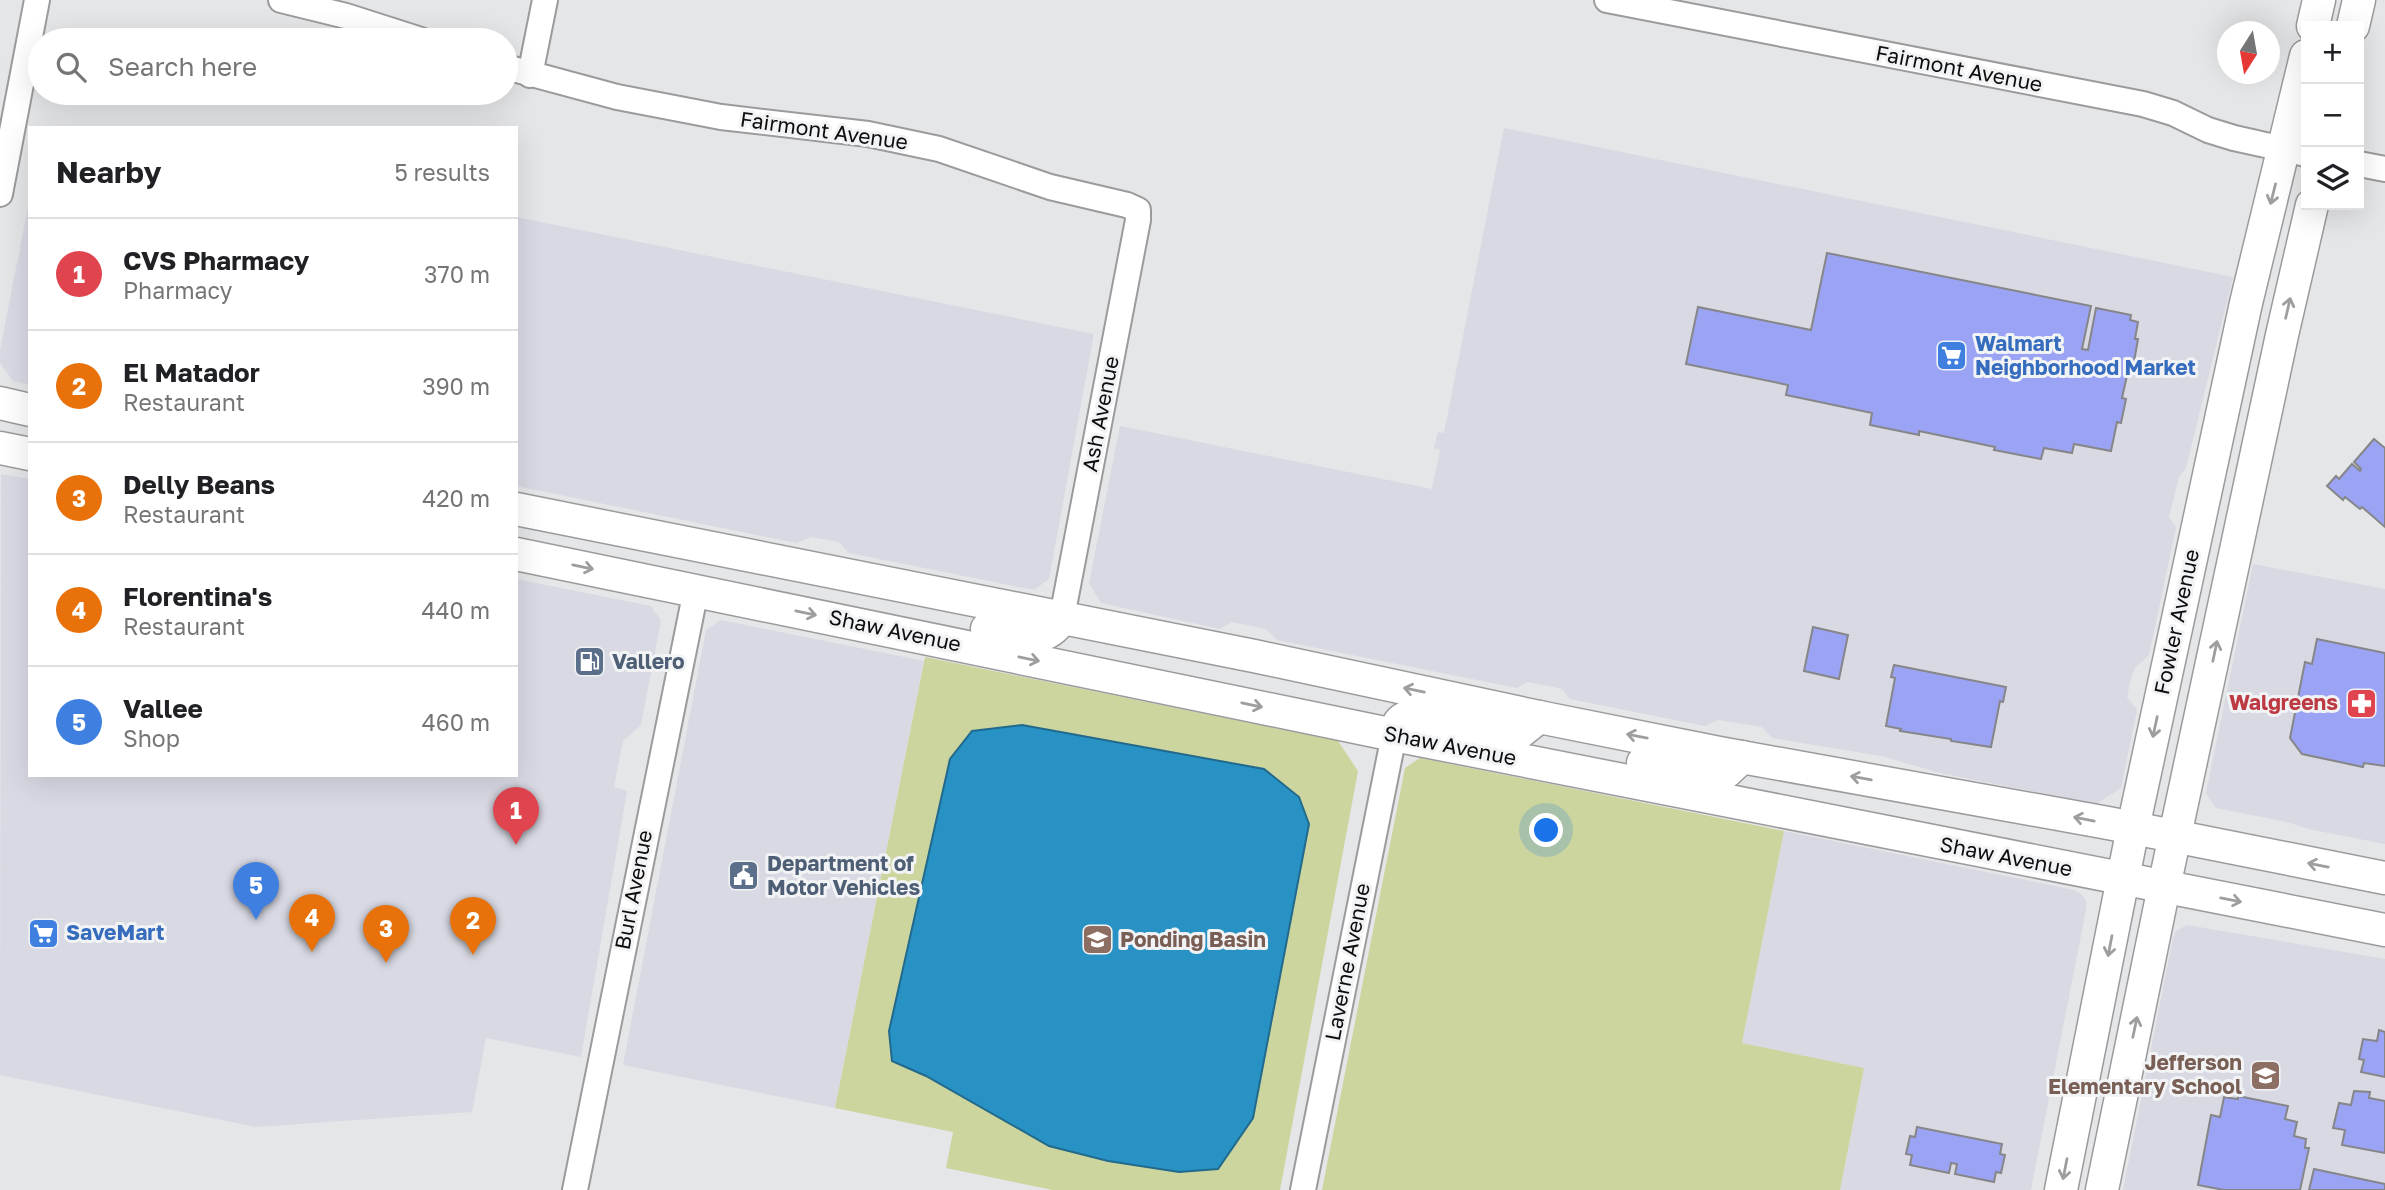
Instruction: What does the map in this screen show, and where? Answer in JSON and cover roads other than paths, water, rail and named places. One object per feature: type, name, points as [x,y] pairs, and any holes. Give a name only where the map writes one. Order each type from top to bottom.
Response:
[{"type":"main road","points":[[2314,21],[2319,0]]},
{"type":"main road","points":[[2354,21],[2359,0]]},
{"type":"main road","name":"Fowler Avenue","points":[[2061,1190],[2133,828],[2246,303],[2295,152],[2303,84]]},
{"type":"main road","name":"Fowler Avenue","points":[[2102,1190],[2164,887],[2311,210]]},
{"type":"main road","points":[[2246,303],[2259,310],[2263,317],[2257,390],[2261,433]]},
{"type":"main road","points":[[0,403],[28,410]]},
{"type":"main road","points":[[2219,428],[2225,461],[2220,517],[2227,526],[2241,529]]},
{"type":"main road","points":[[0,448],[28,454]]},
{"type":"main road","points":[[518,509],[1062,617],[1539,717],[2385,878]]},
{"type":"main road","name":"Shaw Avenue","points":[[518,554],[1394,735],[2385,930]]},
{"type":"main road","points":[[696,590],[701,580],[713,575],[789,588],[818,570]]},
{"type":"main road","points":[[924,637],[948,622],[1042,636],[1057,627],[1062,617]]},
{"type":"main road","points":[[1394,735],[1397,724],[1405,717],[1415,715],[1515,736],[1539,717]]},
{"type":"main road","points":[[1499,756],[1604,756],[1713,776],[1726,772],[1742,757]]},
{"type":"street","points":[[0,194],[6,93],[37,0]]},
{"type":"street","points":[[282,0],[384,28]]},
{"type":"street","points":[[530,75],[545,0]]},
{"type":"street","name":"Fairmont Avenue","points":[[1606,0],[2143,104],[2173,113],[2208,130],[2295,152]]},
{"type":"street","name":"Fairmont Avenue","points":[[518,71],[617,97],[721,117],[868,134],[939,149],[1050,187],[1138,210]]},
{"type":"street","points":[[2364,165],[2385,169]]},
{"type":"street","name":"Ash Avenue","points":[[1062,617],[1138,210]]},
{"type":"street","name":"Burl Avenue","points":[[575,1190],[696,590]]},
{"type":"street","name":"Laverne Avenue","points":[[1303,1190],[1394,735]]},
{"type":"water","name":"Ponding Basin","points":[[1022,725],[1264,769],[1299,797],[1309,824],[1253,1118],[1218,1169],[1179,1172],[1108,1161],[1049,1146],[926,1076],[892,1061],[889,1031],[950,759],[972,731]]},
{"type":"place","name":"Walmart Neighborhood Market","points":[[1952,356]]},
{"type":"place","name":"Vallero","points":[[589,662]]},
{"type":"place","name":"Walgreens","points":[[2361,703]]},
{"type":"place","name":"CVS Pharmacy","points":[[516,845]]},
{"type":"place","name":"Department of Motor Vehicles","points":[[744,876]]},
{"type":"place","name":"Vallee","points":[[256,920]]},
{"type":"place","name":"SaveMart","points":[[43,933]]},
{"type":"place","name":"Ponding Basin","points":[[1097,940]]},
{"type":"place","name":"Florentina's","points":[[312,952]]},
{"type":"place","name":"El Matador","points":[[473,955]]},
{"type":"place","name":"Delly Beans","points":[[386,963]]},
{"type":"place","name":"Jefferson Elementary School","points":[[2265,1075]]}]
